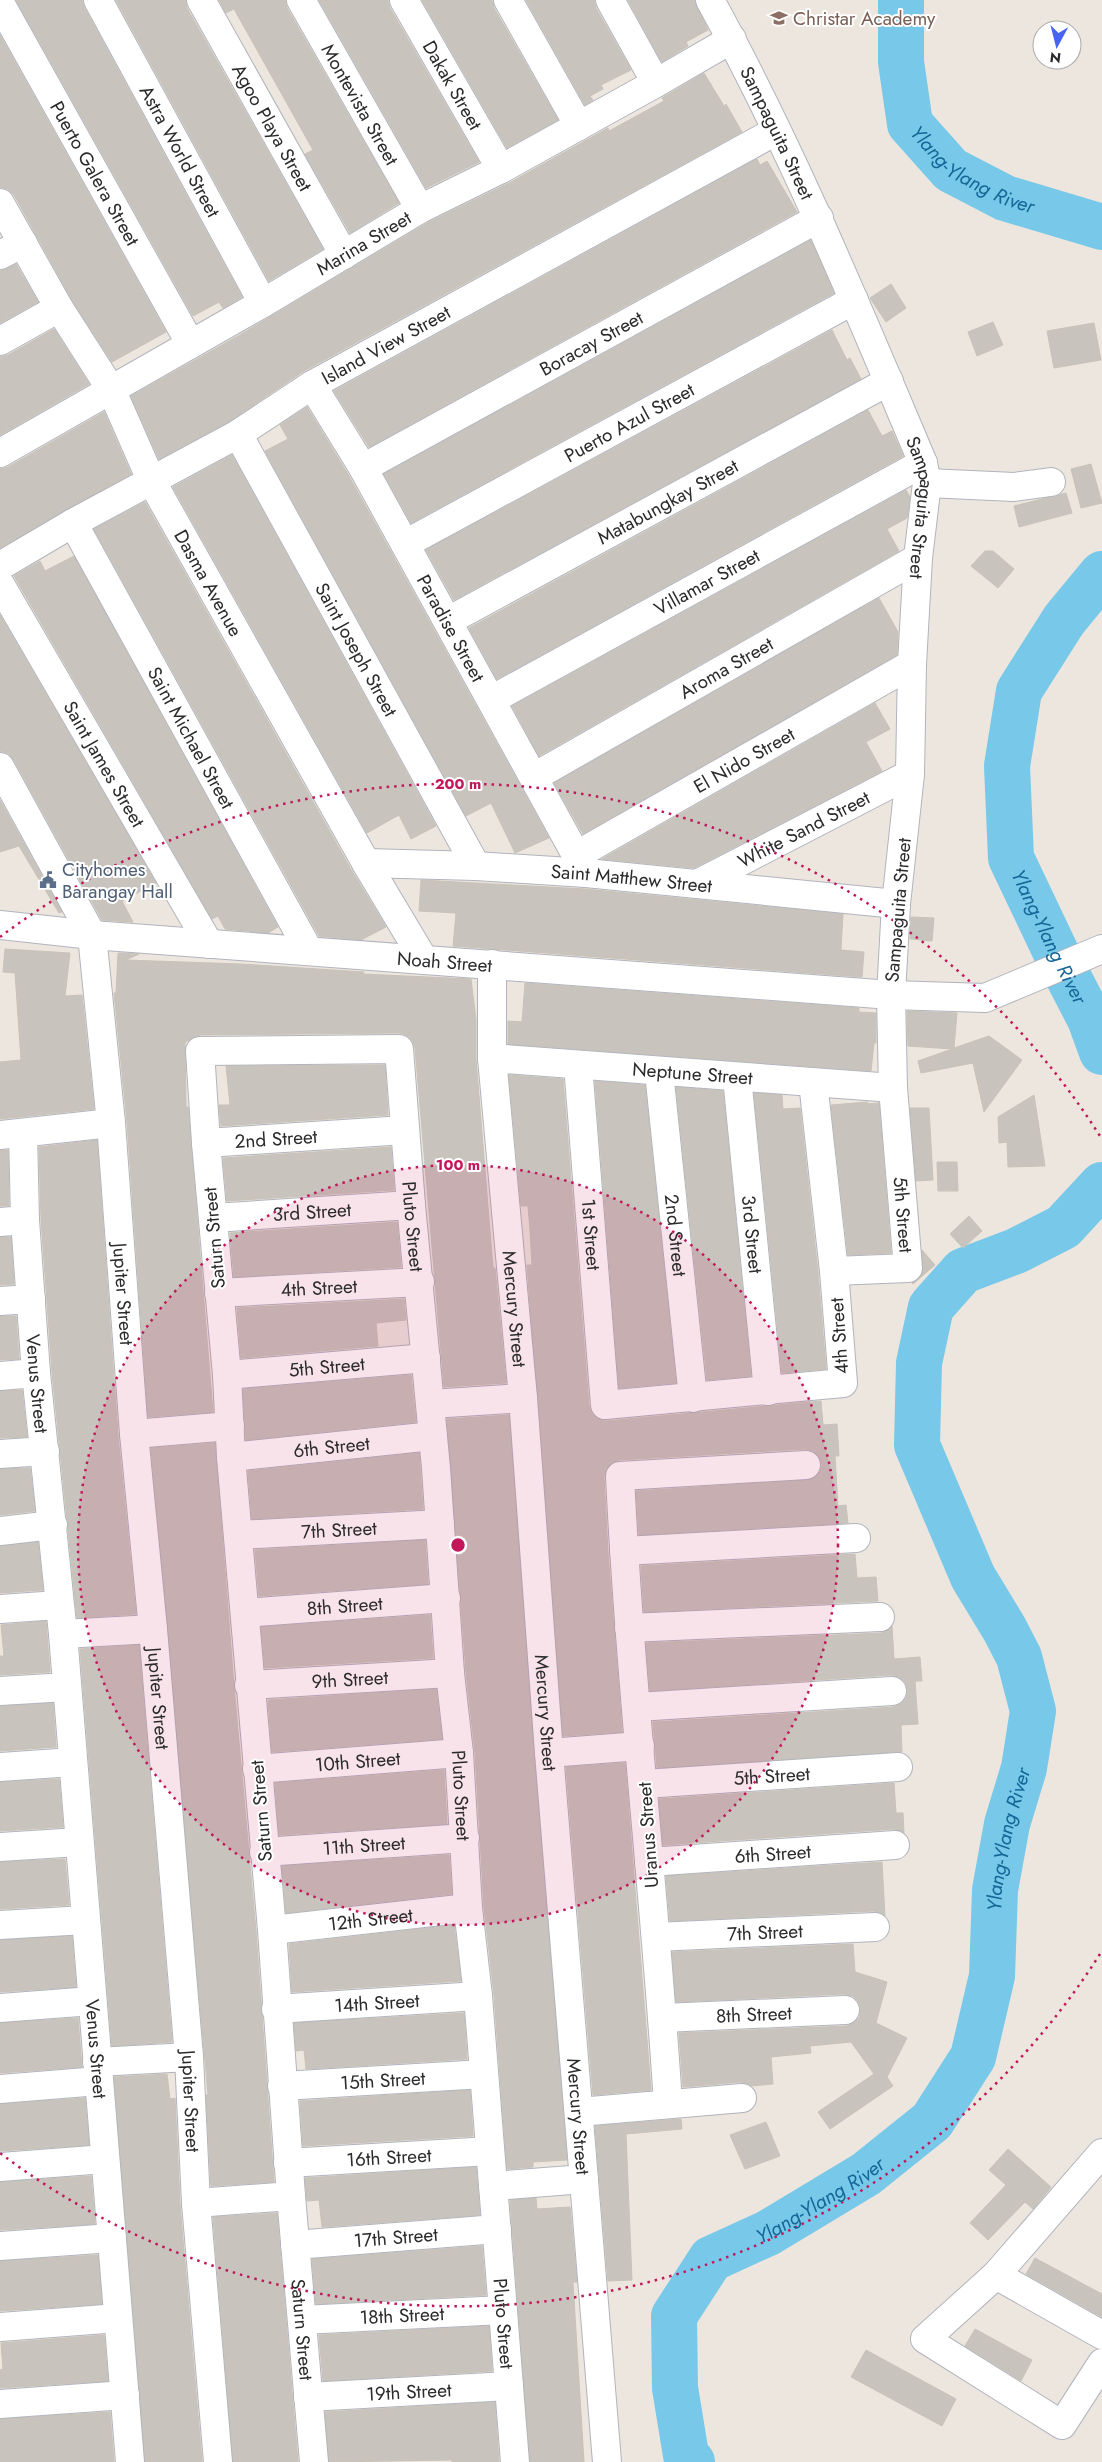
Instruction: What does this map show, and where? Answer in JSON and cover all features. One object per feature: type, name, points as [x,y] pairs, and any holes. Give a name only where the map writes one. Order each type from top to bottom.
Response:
[{"type":"street","name":"Astra World Street","points":[[98,0],[263,303]]},
{"type":"street","name":"Agoo Playa Street","points":[[201,0],[344,256]]},
{"type":"street","name":"Montevista Street","points":[[301,0],[420,209]]},
{"type":"street","name":"Dakak Street","points":[[404,0],[501,169]]},
{"type":"street","points":[[508,0],[579,126]]},
{"type":"street","points":[[610,0],[656,84]]},
{"type":"street","name":"Sampaguita Street","points":[[710,0],[732,39],[819,218],[889,381],[925,474],[912,664],[910,774],[896,904],[891,995],[892,1088]]},
{"type":"street","name":"Puerto Galera Street","points":[[0,3],[190,343]]},
{"type":"street","name":"Marina Street","points":[[0,452],[112,391],[190,343],[344,256],[420,209],[501,169],[656,84],[732,39]]},
{"type":"street","name":"Island View Street","points":[[0,566],[73,523],[238,434],[312,385],[776,131]]},
{"type":"street","name":"Dasma Avenue","points":[[0,203],[11,249],[59,308],[112,391],[152,480],[366,863],[424,960]]},
{"type":"street","name":"Boracay Street","points":[[363,468],[819,218]]},
{"type":"street","name":"Puerto Azul Street","points":[[405,544],[854,300]]},
{"type":"street","points":[[0,341],[59,308]]},
{"type":"street","name":"Matabungkay Street","points":[[448,621],[889,381]]},
{"type":"street","name":"Paradise Street","points":[[312,385],[363,468],[581,864]]},
{"type":"street","name":"Saint Joseph Street","points":[[238,434],[476,866]]},
{"type":"street","points":[[925,474],[1014,487],[1051,482]]},
{"type":"street","name":"Villamar Street","points":[[491,700],[925,474]]},
{"type":"street","name":"Saint Michael Street","points":[[73,523],[309,952]]},
{"type":"street","name":"Aroma Street","points":[[534,777],[918,558]]},
{"type":"street","name":"Saint James Street","points":[[0,584],[209,944]]},
{"type":"street","name":"El Nido Street","points":[[581,864],[912,664]]},
{"type":"street","points":[[0,766],[92,935]]},
{"type":"street","name":"White Sand Street","points":[[697,884],[910,774]]},
{"type":"street","name":"Saint Matthew Street","points":[[366,863],[476,866],[581,864],[697,884],[896,904]]},
{"type":"street","name":"Noah Street","points":[[0,925],[92,935],[309,952],[492,964],[891,995],[985,998],[1102,949]]},
{"type":"street","name":"Jupiter Street","points":[[92,935],[111,1123],[134,1434],[153,1629],[189,2057],[196,2203],[218,2462]]},
{"type":"street","name":"Mercury Street","points":[[492,964],[492,1058],[523,1398],[549,1753],[607,2462]]},
{"type":"street","name":"Pluto Street","points":[[200,1051],[399,1049],[411,1205],[431,1404],[450,1673],[459,1753],[468,1908],[478,1996],[515,2462]]},
{"type":"street","name":"Saturn Street","points":[[200,1051],[206,1143],[227,1375],[231,1457],[239,1535],[249,1685],[272,1930],[288,2163],[314,2462]]},
{"type":"street","name":"Neptune Street","points":[[492,1058],[892,1088]]},
{"type":"street","name":"1st Street","points":[[578,1065],[605,1405]]},
{"type":"street","name":"2nd Street","points":[[659,1072],[693,1398]]},
{"type":"street","name":"3rd Street","points":[[737,1077],[768,1391]]},
{"type":"street","name":"4th Street","points":[[605,1405],[843,1383],[834,1271],[814,1082]]},
{"type":"street","name":"5th Street","points":[[834,1271],[908,1268],[892,1088]]},
{"type":"street","points":[[11,1134],[111,1123]]},
{"type":"street","name":"2nd Street","points":[[206,1143],[405,1130]]},
{"type":"street","name":"Venus Street","points":[[11,1134],[13,1221],[32,1299],[36,1373],[53,1526],[58,1605],[63,1634],[130,2462]]},
{"type":"street","name":"3rd Street","points":[[214,1218],[411,1205]]},
{"type":"street","name":"4th Street","points":[[219,1293],[420,1282]]},
{"type":"street","points":[[0,1301],[32,1299]]},
{"type":"street","name":"5th Street","points":[[227,1375],[426,1358]]},
{"type":"street","points":[[0,1376],[36,1373]]},
{"type":"street","points":[[431,1404],[523,1398]]},
{"type":"street","points":[[134,1434],[230,1426]]},
{"type":"street","name":"6th Street","points":[[231,1457],[433,1436]]},
{"type":"street","points":[[0,1454],[45,1451]]},
{"type":"street","name":"Uranus Street","points":[[668,2104],[644,1784],[629,1628],[620,1476],[806,1465]]},
{"type":"street","name":"7th Street","points":[[239,1535],[440,1524]]},
{"type":"street","points":[[0,1531],[53,1526]]},
{"type":"street","points":[[624,1552],[856,1538]]},
{"type":"street","name":"8th Street","points":[[245,1613],[446,1598]]},
{"type":"street","points":[[0,1609],[58,1605]]},
{"type":"street","points":[[629,1628],[880,1617]]},
{"type":"street","points":[[63,1634],[153,1629]]},
{"type":"street","name":"9th Street","points":[[249,1685],[450,1673]]},
{"type":"street","points":[[0,1691],[66,1687]]},
{"type":"street","points":[[637,1707],[892,1691]]},
{"type":"street","points":[[549,1753],[640,1746]]},
{"type":"street","name":"10th Street","points":[[257,1769],[459,1753]]},
{"type":"street","points":[[0,1767],[73,1762]]},
{"type":"street","name":"5th Street","points":[[644,1784],[898,1768]]},
{"type":"street","name":"11th Street","points":[[264,1852],[465,1838]]},
{"type":"street","points":[[0,1847],[79,1842]]},
{"type":"street","name":"6th Street","points":[[650,1862],[895,1845]]},
{"type":"street","name":"12th Street","points":[[272,1930],[468,1908]]},
{"type":"street","points":[[0,1925],[86,1920]]},
{"type":"street","name":"7th Street","points":[[656,1937],[875,1927]]},
{"type":"street","name":"14th Street","points":[[276,2009],[478,1996]]},
{"type":"street","points":[[0,2008],[92,2001]]},
{"type":"street","name":"8th Street","points":[[663,2018],[845,2010]]},
{"type":"street","points":[[0,2089],[189,2057]]},
{"type":"street","name":"15th Street","points":[[282,2086],[484,2074]]},
{"type":"street","points":[[579,2112],[742,2098]]},
{"type":"street","name":"16th Street","points":[[288,2163],[490,2151]]},
{"type":"street","points":[[1102,2153],[996,2275],[925,2339],[1062,2425],[1102,2363]]},
{"type":"street","points":[[0,2167],[105,2159]]},
{"type":"street","points":[[493,2186],[584,2179]]},
{"type":"street","points":[[196,2203],[291,2196]]},
{"type":"street","name":"17th Street","points":[[295,2245],[496,2229]]},
{"type":"street","points":[[0,2246],[112,2238]]},
{"type":"street","points":[[996,2275],[1102,2335]]},
{"type":"street","name":"18th Street","points":[[302,2320],[503,2310]]},
{"type":"street","points":[[0,2327],[118,2318]]},
{"type":"street","name":"19th Street","points":[[308,2397],[509,2386]]},
{"type":"street","points":[[0,2404],[125,2395]]},
{"type":"street","points":[[508,2462],[515,2462]]},
{"type":"building","points":[[16,0],[82,0],[84,7],[242,297],[223,308],[219,302],[193,316]]},
{"type":"building","points":[[116,0],[185,0],[187,8],[323,249],[269,281]]},
{"type":"building","points":[[219,0],[285,0],[287,8],[399,203],[350,233],[305,154],[313,150],[234,9],[226,13]]},
{"type":"building","points":[[319,0],[388,0],[390,8],[479,162],[426,188]]},
{"type":"building","points":[[422,0],[492,0],[494,8],[558,120],[507,148]]},
{"type":"building","points":[[526,0],[594,0],[596,8],[631,70],[601,85],[603,89],[590,96],[593,100],[585,105]]},
{"type":"building","points":[[628,0],[694,0],[708,30],[686,42],[688,46],[662,62]]},
{"type":"building","points":[[0,35],[166,332],[112,362],[72,300],[14,195],[8,189],[0,187]]},
{"type":"building","points":[[704,73],[724,106],[726,104],[742,132],[304,371],[230,421],[159,459],[131,396],[238,336],[427,223],[509,183],[608,128],[609,131],[664,101],[662,98]]},
{"type":"building","points":[[757,159],[760,165],[767,161],[797,212],[369,447],[334,391]]},
{"type":"building","points":[[811,240],[834,293],[411,523],[384,474]]},
{"type":"building","points":[[16,264],[38,302],[0,323],[0,271]]},
{"type":"building","points":[[891,284],[906,308],[886,322],[870,298]]},
{"type":"building","points":[[993,322],[1003,345],[977,356],[968,332]]},
{"type":"building","points":[[1094,323],[1101,360],[1054,368],[1047,331]]},
{"type":"building","points":[[54,329],[89,384],[0,435],[0,357],[8,355]]},
{"type":"building","points":[[832,330],[847,360],[850,358],[861,379],[454,600],[426,550]]},
{"type":"building","points":[[307,407],[349,476],[549,838],[515,853],[491,803],[466,816],[265,451],[288,439],[280,425]]},
{"type":"building","points":[[868,410],[882,436],[892,431],[903,456],[497,679],[469,628]]},
{"type":"building","points":[[104,412],[131,474],[0,548],[0,469],[8,467]]},
{"type":"building","points":[[232,455],[436,826],[411,839],[399,815],[367,833],[173,487]]},
{"type":"building","points":[[1091,464],[1102,503],[1081,508],[1071,469]]},
{"type":"building","points":[[906,490],[910,497],[907,518],[887,529],[899,551],[539,756],[512,706]]},
{"type":"building","points":[[1066,493],[1072,513],[1019,527],[1014,506]]},
{"type":"building","points":[[145,502],[352,871],[386,927],[361,940],[319,936],[94,529]]},
{"type":"building","points":[[985,551],[993,551],[1014,569],[998,588],[971,566]]},
{"type":"building","points":[[74,556],[278,927],[268,933],[225,929],[218,916],[212,919],[14,576],[40,561],[45,571]]},
{"type":"building","points":[[879,598],[898,632],[897,655],[583,834],[554,783]]},
{"type":"building","points":[[0,615],[156,883],[122,901],[133,922],[102,920],[14,760],[8,753],[0,751]]},
{"type":"building","points":[[875,703],[890,729],[866,742],[882,771],[694,868],[602,859]]},
{"type":"building","points":[[0,800],[62,912],[59,913],[19,846],[0,852]]},
{"type":"building","points":[[421,880],[585,889],[843,914],[841,950],[864,952],[862,977],[453,946],[456,913],[419,911]]},
{"type":"building","points":[[911,917],[934,918],[932,941],[910,939]]},
{"type":"building","points":[[5,949],[70,953],[65,996],[82,995],[94,1109],[0,1119],[0,1062],[21,1060],[15,973],[3,972]]},
{"type":"building","points":[[118,953],[139,954],[126,960],[241,964],[364,972],[363,974],[471,979],[476,1019],[476,1059],[493,1268],[495,1268],[506,1383],[444,1387],[415,1048],[412,1040],[406,1035],[399,1033],[200,1035],[185,1042],[186,1107],[188,1107],[213,1412],[148,1417],[127,1122],[114,993],[116,993]]},
{"type":"building","points":[[525,983],[859,1008],[859,1012],[876,1013],[876,1043],[874,1043],[871,1071],[508,1044],[508,1021],[522,1022]]},
{"type":"building","points":[[907,1011],[957,1013],[954,1048],[989,1036],[1022,1060],[984,1112],[973,1063],[921,1073],[918,1061],[952,1049],[908,1046]]},
{"type":"building","points":[[385,1065],[388,1115],[221,1126],[219,1105],[230,1105],[226,1066]]},
{"type":"building","points":[[509,1075],[563,1079],[589,1406],[592,1414],[606,1421],[821,1401],[823,1425],[837,1424],[839,1456],[835,1456],[838,1506],[846,1505],[848,1523],[639,1535],[636,1491],[807,1480],[814,1478],[820,1472],[822,1465],[819,1457],[813,1451],[805,1449],[619,1460],[612,1463],[606,1469],[604,1477],[608,1552],[622,1732],[563,1736],[527,1265],[532,1265],[530,1230],[528,1206],[521,1206]]},
{"type":"building","points":[[595,1081],[645,1085],[676,1383],[619,1388]]},
{"type":"building","points":[[676,1087],[723,1091],[751,1376],[707,1380]]},
{"type":"building","points":[[754,1093],[782,1095],[783,1109],[800,1108],[818,1272],[826,1369],[782,1373]]},
{"type":"building","points":[[1034,1095],[1045,1166],[1008,1167],[1007,1142],[999,1143],[998,1117]]},
{"type":"building","points":[[868,1102],[867,1104],[879,1103],[891,1253],[848,1255],[831,1105]]},
{"type":"building","points":[[910,1108],[929,1108],[933,1180],[916,1181]]},
{"type":"building","points":[[97,1140],[118,1435],[136,1614],[77,1618],[52,1372],[41,1219],[39,1147]]},
{"type":"building","points":[[391,1147],[394,1190],[227,1201],[223,1158]]},
{"type":"building","points":[[0,1150],[8,1150],[9,1206],[0,1206]]},
{"type":"building","points":[[937,1162],[957,1162],[958,1191],[938,1191]]},
{"type":"building","points":[[969,1216],[982,1231],[963,1248],[950,1234]]},
{"type":"building","points":[[397,1222],[401,1267],[234,1277],[230,1233]]},
{"type":"building","points":[[0,1237],[11,1237],[14,1284],[0,1285]]},
{"type":"building","points":[[922,1250],[935,1265],[913,1284],[922,1274]]},
{"type":"building","points":[[404,1299],[406,1320],[376,1323],[378,1346],[241,1358],[237,1308]]},
{"type":"building","points":[[0,1316],[16,1316],[19,1359],[0,1360]]},
{"type":"building","points":[[411,1375],[416,1422],[246,1440],[243,1389]]},
{"type":"building","points":[[22,1390],[27,1437],[0,1438],[0,1391]]},
{"type":"building","points":[[509,1415],[567,2160],[533,2162],[533,2167],[507,2169],[494,1995],[484,1907],[475,1752],[466,1672],[447,1419]]},
{"type":"building","points":[[215,1443],[256,1931],[274,2182],[211,2186],[206,2095],[208,2095],[151,1448]]},
{"type":"building","points":[[419,1453],[423,1509],[252,1519],[248,1471]]},
{"type":"building","points":[[30,1468],[35,1511],[0,1515],[0,1469]]},
{"type":"building","points":[[425,1540],[428,1584],[259,1596],[255,1550]]},
{"type":"building","points":[[38,1542],[43,1590],[0,1593],[0,1546]]},
{"type":"building","points":[[855,1554],[857,1578],[876,1577],[878,1601],[644,1612],[641,1566]]},
{"type":"building","points":[[430,1615],[433,1658],[265,1668],[261,1627]]},
{"type":"building","points":[[46,1621],[50,1672],[0,1675],[0,1656],[4,1656],[1,1625]]},
{"type":"building","points":[[892,1626],[894,1659],[920,1657],[922,1681],[915,1681],[918,1724],[901,1725],[902,1752],[657,1768],[653,1722],[893,1707],[901,1704],[906,1698],[908,1690],[905,1682],[899,1677],[891,1675],[650,1691],[646,1643],[881,1633]]},
{"type":"building","points":[[139,1645],[172,2042],[112,2046],[80,1649]]},
{"type":"building","points":[[436,1689],[442,1739],[272,1752],[268,1700]]},
{"type":"building","points":[[53,1703],[56,1747],[0,1751],[0,1706]]},
{"type":"building","points":[[625,1763],[651,2090],[593,2095],[566,1767]]},
{"type":"building","points":[[444,1770],[447,1824],[279,1835],[275,1783]]},
{"type":"building","points":[[59,1779],[63,1827],[0,1831],[0,1782]]},
{"type":"building","points":[[894,1783],[896,1813],[903,1813],[904,1833],[894,1829],[663,1845],[659,1799]]},
{"type":"building","points":[[449,1855],[452,1894],[286,1913],[282,1866]]},
{"type":"building","points":[[65,1859],[69,1905],[0,1909],[0,1862]]},
{"type":"building","points":[[882,1862],[885,1916],[874,1911],[670,1921],[666,1876]]},
{"type":"building","points":[[454,1925],[461,1981],[292,1992],[289,1944]]},
{"type":"building","points":[[72,1936],[76,1987],[0,1992],[0,1940]]},
{"type":"building","points":[[853,1944],[855,1972],[887,1982],[876,2023],[907,2038],[887,2077],[893,2086],[830,2129],[818,2112],[874,2074],[851,2042],[810,2046],[811,2053],[771,2057],[773,2084],[751,2086],[741,2082],[683,2087],[679,2033],[846,2026],[859,2018],[861,2009],[858,2001],[853,1996],[844,1994],[676,2002],[672,1952]]},
{"type":"building","points":[[464,2013],[467,2059],[306,2069],[304,2050],[296,2051],[294,2023]]},
{"type":"building","points":[[78,2018],[82,2067],[0,2073],[0,2023]]},
{"type":"building","points":[[167,2074],[170,2099],[175,2098],[180,2204],[202,2462],[145,2462],[114,2077]]},
{"type":"building","points":[[470,2090],[473,2136],[303,2146],[300,2101]]},
{"type":"building","points":[[85,2098],[89,2145],[0,2151],[0,2104]]},
{"type":"building","points":[[681,2119],[682,2129],[626,2134],[632,2280],[608,2281],[595,2126]]},
{"type":"building","points":[[766,2122],[780,2156],[745,2169],[730,2135]]},
{"type":"building","points":[[1008,2149],[1051,2187],[1033,2209],[1025,2202],[988,2240],[970,2223],[1006,2185],[989,2170]]},
{"type":"building","points":[[476,2167],[480,2215],[322,2227],[319,2200],[307,2201],[305,2178]]},
{"type":"building","points":[[91,2176],[95,2224],[0,2230],[0,2182]]},
{"type":"building","points":[[536,2198],[537,2209],[570,2207],[577,2282],[573,2282],[584,2462],[530,2462],[510,2200]]},
{"type":"building","points":[[277,2213],[298,2462],[233,2462],[213,2217]]},
{"type":"building","points":[[482,2246],[486,2295],[316,2304],[312,2259]]},
{"type":"building","points":[[98,2255],[102,2304],[0,2311],[0,2261]]},
{"type":"building","points":[[1035,2258],[1102,2294],[1102,2317],[1026,2274]]},
{"type":"building","points":[[489,2326],[492,2371],[323,2381],[319,2335]]},
{"type":"building","points":[[975,2329],[1032,2360],[1021,2381],[965,2346]]},
{"type":"building","points":[[104,2335],[108,2381],[0,2388],[0,2370],[3,2369],[1,2343]]},
{"type":"building","points":[[866,2350],[956,2399],[942,2426],[851,2377]]},
{"type":"building","points":[[495,2402],[499,2462],[452,2462],[452,2460],[329,2462],[325,2412]]},
{"type":"building","points":[[110,2412],[114,2462],[0,2462],[0,2419]]},
{"type":"waterway","name":"Ylang-Ylang River","points":[[901,0],[901,62],[910,124],[951,170],[1005,198],[1102,227]]},
{"type":"waterway","name":"Ylang-Ylang River","points":[[1102,574],[1064,620],[1019,691],[1007,766],[1011,858],[1090,1019],[1102,1052]]},
{"type":"waterway","name":"Ylang-Ylang River","points":[[692,2462],[686,2455],[675,2388],[674,2316],[711,2259],[768,2233],[866,2174],[932,2121],[973,2057],[992,1976],[995,1890],[1007,1824],[1024,1768],[1033,1711],[1019,1657],[973,1577],[917,1445],[919,1363],[931,1307],[963,1271],[1016,1251],[1063,1227],[1102,1185]]},
{"type":"place","name":"Christar Academy","points":[[779,18]]},
{"type":"place","name":"Cityhomes Barangay Hall","points":[[48,880]]}]
